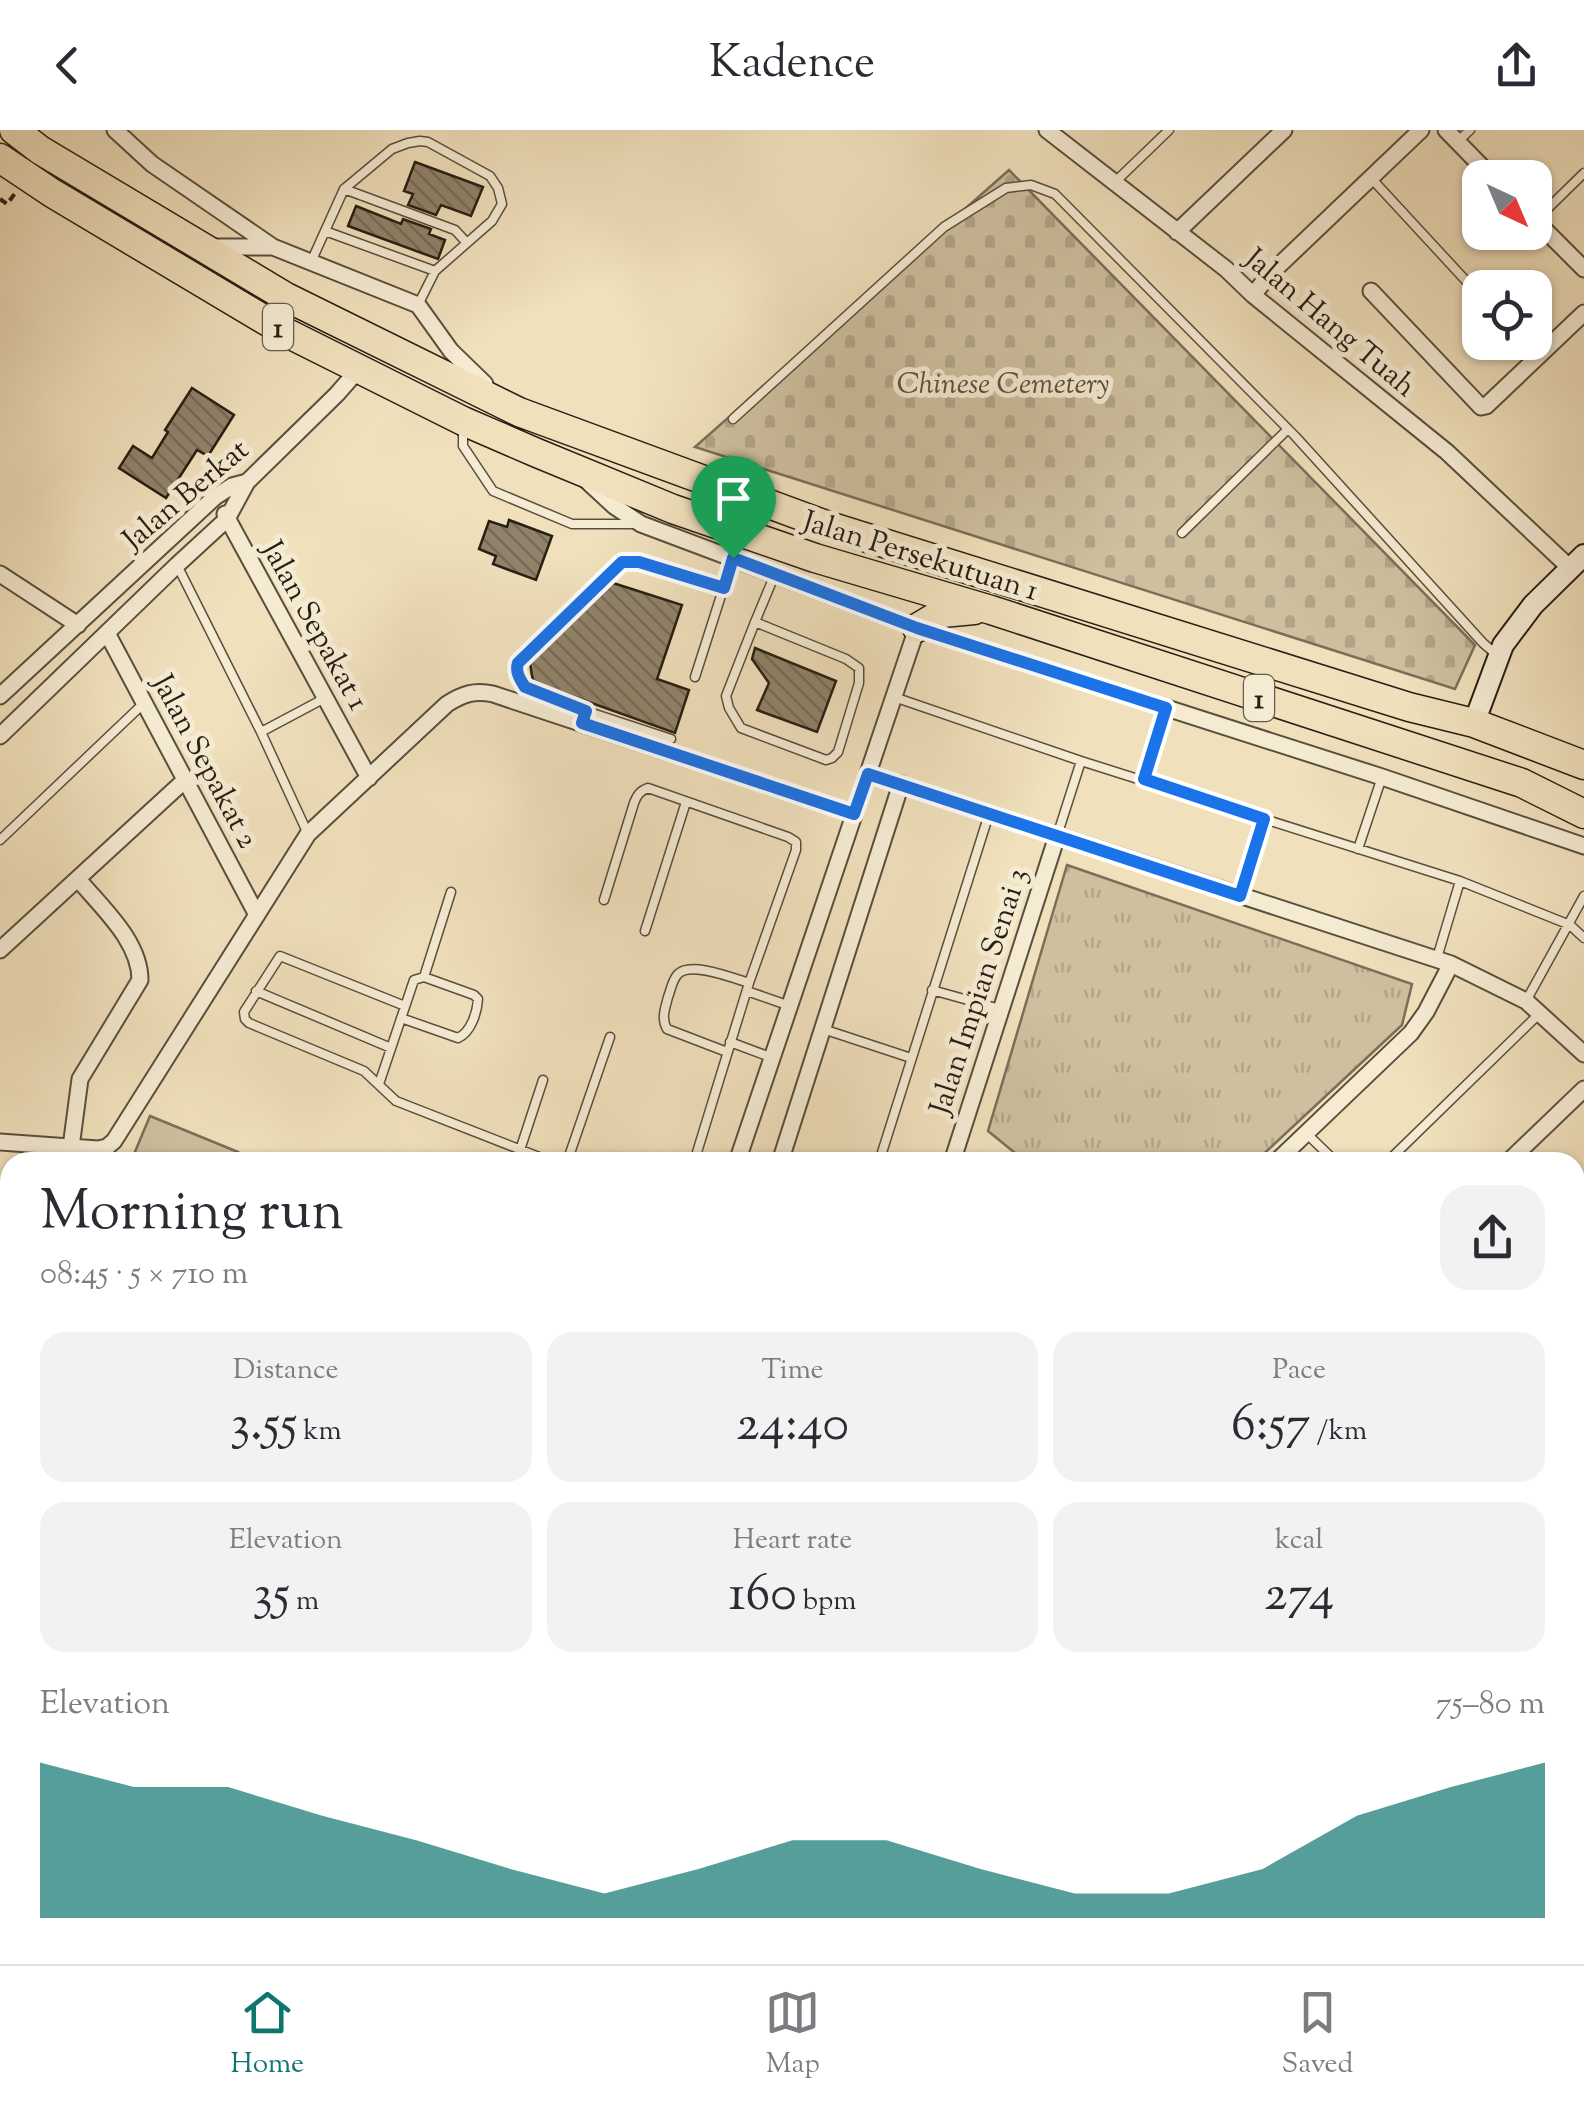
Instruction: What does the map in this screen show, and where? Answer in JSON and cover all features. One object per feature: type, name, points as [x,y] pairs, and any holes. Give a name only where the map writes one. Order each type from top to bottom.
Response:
[{"type":"highway","name":"Jalan Persekutuan 1","points":[[14,130],[40,150],[286,297],[519,412],[826,526],[1408,707],[1474,724],[1584,765]]},
{"type":"highway","name":"Jalan Persekutuan 1","points":[[0,158],[285,332],[463,421],[674,509],[815,558],[991,610],[1522,784],[1584,814]]},
{"type":"highway","points":[[917,628],[942,613],[991,610]]},
{"type":"street","points":[[115,130],[152,164],[273,247],[418,305],[470,371],[519,412]]},
{"type":"street","points":[[1177,232],[1284,130]]},
{"type":"street","points":[[1253,295],[1270,274],[1421,130]]},
{"type":"street","name":"Jalan Hang Tuah","points":[[1053,132],[1447,452],[1540,543],[1577,562]]},
{"type":"street","points":[[1458,134],[1479,160]]},
{"type":"street","points":[[1552,237],[1584,270]]},
{"type":"street","points":[[205,247],[273,247]]},
{"type":"street","points":[[1371,292],[1481,407],[1535,360]]},
{"type":"street","points":[[1552,343],[1584,312]]},
{"type":"street","name":"Jalan Berkat","points":[[0,696],[215,498],[232,486],[247,482],[358,370]]},
{"type":"street","points":[[571,466],[614,506],[641,524],[917,628],[1382,776],[1584,846]]},
{"type":"street","points":[[0,736],[228,519],[247,482]]},
{"type":"street","name":"Jalan Sepakat 1","points":[[215,498],[368,778]]},
{"type":"street","points":[[1474,724],[1498,656],[1533,605],[1577,562]]},
{"type":"street","points":[[0,574],[78,625]]},
{"type":"street","points":[[740,1152],[917,628]]},
{"type":"street","name":"Jalan Sepakat 2","points":[[107,633],[257,915]]},
{"type":"street","points":[[85,1152],[107,1147],[114,1141],[308,834],[447,704],[465,693],[482,691],[584,717],[854,814]]},
{"type":"street","points":[[868,774],[1444,962],[1526,1001],[1584,1054]]},
{"type":"street","points":[[0,950],[185,780]]},
{"type":"street","points":[[783,1152],[900,784]]},
{"type":"street","name":"Jalan Impian Senai 3","points":[[955,1152],[1057,836]]},
{"type":"street","points":[[72,1152],[77,1086],[140,980],[140,966],[133,950],[78,878]]},
{"type":"street","points":[[1286,1152],[1411,1032],[1426,1012],[1444,962]]},
{"type":"street","points":[[1518,1152],[1584,1089]]},
{"type":"street","points":[[0,1142],[55,1152]]},
{"type":"lane","points":[[1115,183],[1170,130]]},
{"type":"lane","points":[[311,262],[344,190],[392,149],[428,142],[490,176],[502,204],[499,212],[435,271],[418,305]]},
{"type":"lane","points":[[1552,204],[1584,173]]},
{"type":"lane","points":[[1370,178],[1462,277]]},
{"type":"lane","points":[[733,419],[944,227],[1006,188],[1031,185],[1055,194],[1288,429],[1498,656]]},
{"type":"lane","points":[[344,190],[455,230],[467,243]]},
{"type":"lane","points":[[325,231],[435,271]]},
{"type":"lane","points":[[463,421],[463,446],[492,491],[572,524],[641,524]]},
{"type":"lane","points":[[1182,533],[1288,429]]},
{"type":"lane","points":[[695,678],[733,558]]},
{"type":"lane","points":[[671,739],[584,717],[525,687],[516,669],[518,663],[622,562],[631,561],[724,588]]},
{"type":"lane","points":[[177,565],[308,834]]},
{"type":"lane","points":[[755,622],[860,668],[838,752],[832,758],[826,760],[742,728],[726,696],[755,622],[775,574]]},
{"type":"lane","points":[[894,697],[1460,880],[1570,924],[1584,938]]},
{"type":"lane","points":[[260,732],[325,698]]},
{"type":"lane","points":[[0,840],[144,703]]},
{"type":"lane","points":[[1144,779],[1166,708]]},
{"type":"lane","points":[[1057,836],[1081,760]]},
{"type":"lane","points":[[1358,849],[1382,776]]},
{"type":"lane","points":[[604,900],[638,793],[648,788],[796,842],[697,1152]]},
{"type":"lane","points":[[645,931],[686,802]]},
{"type":"lane","points":[[882,1152],[989,814]]},
{"type":"lane","points":[[1240,896],[1264,819]]},
{"type":"lane","points":[[1444,962],[1460,880]]},
{"type":"lane","points":[[424,977],[452,892]]},
{"type":"lane","points":[[1526,1001],[1584,896]]},
{"type":"lane","points":[[406,1006],[280,956],[256,991],[244,1018],[250,1024],[364,1071],[396,1100],[525,1152]]},
{"type":"lane","points":[[727,1052],[668,1029],[663,1020],[676,977],[683,970],[697,969],[790,1006]]},
{"type":"lane","points":[[379,1084],[414,980],[424,977],[478,999],[469,1028],[458,1038],[402,1018]]},
{"type":"lane","points":[[932,990],[1000,1009]]},
{"type":"lane","points":[[256,991],[391,1048]]},
{"type":"lane","points":[[1397,1152],[1540,1012]]},
{"type":"lane","points":[[823,1029],[911,1058]]},
{"type":"lane","points":[[570,1152],[610,1038]]},
{"type":"lane","points":[[730,1042],[773,1058]]},
{"type":"lane","points":[[520,1150],[543,1080]]},
{"type":"lane","points":[[1306,1133],[1326,1152]]},
{"type":"green space","name":"Chinese Cemetery","points":[[1009,170],[1475,645],[1455,689],[695,447]]},
{"type":"green space","points":[[1067,865],[1412,984],[1402,1025],[1266,1152],[1014,1152],[988,1131]]},
{"type":"green space","points":[[150,1116],[238,1152],[135,1152]]},
{"type":"building","points":[[415,162],[483,187],[471,216],[441,205],[436,215],[408,205],[413,194],[404,191]]},
{"type":"building","points":[[356,206],[401,224],[403,219],[431,229],[429,234],[445,240],[438,259],[348,226]]},
{"type":"building","points":[[192,388],[234,415],[208,456],[197,450],[166,498],[119,468],[133,446],[152,458]]},
{"type":"building","points":[[509,520],[552,536],[536,580],[493,564],[496,556],[479,549],[489,521],[507,527]]},
{"type":"building","points":[[613,583],[682,605],[657,679],[689,690],[675,733],[533,682],[530,663]]},
{"type":"building","points":[[755,648],[836,681],[817,732],[757,710],[769,683],[752,659]]},
{"type":"route","points":[[733,558],[917,628],[1166,708],[1144,779],[1264,819],[1240,896],[868,774],[854,814],[582,723],[586,711],[525,687],[516,669],[518,663],[622,562],[639,562],[724,588],[733,558]]}]
